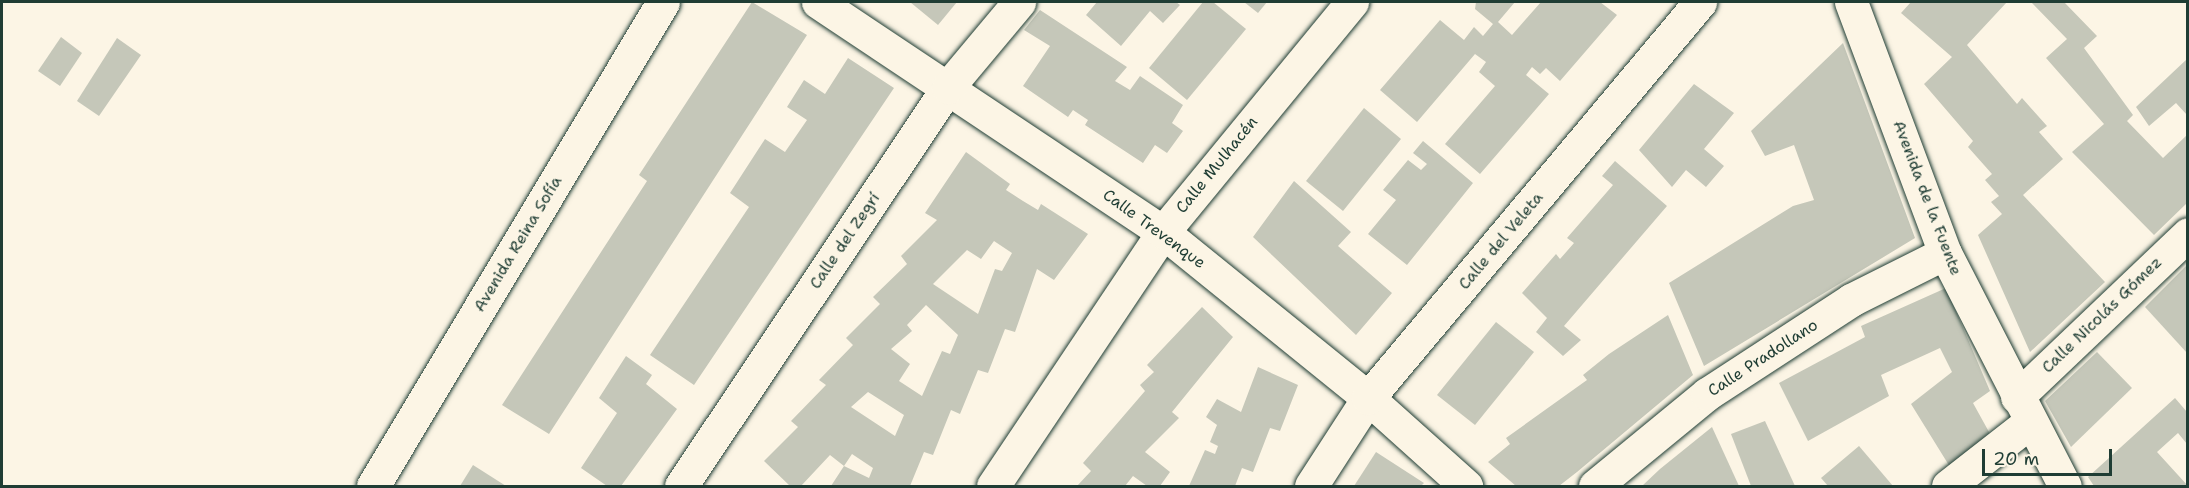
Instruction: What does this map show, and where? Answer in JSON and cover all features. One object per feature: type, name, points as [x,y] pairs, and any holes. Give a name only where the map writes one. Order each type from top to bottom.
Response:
[{"type":"street","name":"Avenida Reina Sofía","points":[[373,486],[663,2]]},
{"type":"street","name":"Calle Trevenque","points":[[818,2],[1163,232],[1368,398],[1466,486]]},
{"type":"street","name":"Calle del Zegrí","points":[[681,486],[948,87],[1019,2]]},
{"type":"street","name":"Calle Mulhacén","points":[[993,486],[1163,232],[1352,2]]},
{"type":"street","name":"Calle del Veleta","points":[[1311,486],[1368,398],[1700,2]]},
{"type":"street","name":"Avenida de la Fuente","points":[[1855,3],[1945,253],[2065,486]]},
{"type":"street","name":"Calle Nicolás Gómez","points":[[2024,409],[2187,234]]},
{"type":"street","name":"Calle Pradollano","points":[[1595,486],[1707,394],[1851,300],[1945,253]]},
{"type":"street","points":[[1948,486],[2024,409]]},
{"type":"building","points":[[752,2],[807,35],[549,434],[502,405],[647,181],[639,175]]},
{"type":"building","points":[[910,2],[957,2],[938,25]]},
{"type":"building","points":[[1097,2],[1176,2],[1180,5],[1163,23],[1150,11],[1121,46],[1086,15]]},
{"type":"building","points":[[1203,2],[1213,2],[1246,29],[1187,100],[1149,68]]},
{"type":"building","points":[[1244,2],[1267,2],[1258,13]]},
{"type":"building","points":[[1476,2],[1515,2],[1498,22],[1512,35],[1541,2],[1600,2],[1617,15],[1560,81],[1546,68],[1540,74],[1532,67],[1526,75],[1549,94],[1480,174],[1445,144],[1495,86],[1479,72],[1486,62],[1475,54],[1417,122],[1380,90],[1440,20],[1464,40],[1474,27],[1483,36],[1493,24],[1475,9]]},
{"type":"building","points":[[1911,2],[2007,2],[1967,45],[2017,104],[2022,98],[2047,126],[2039,132],[2063,159],[2023,195],[2105,282],[2030,352],[1978,235],[2002,214],[1991,202],[1999,196],[1985,180],[1992,174],[1968,147],[1973,141],[1924,84],[1952,57],[1901,13]]},
{"type":"building","points":[[2031,2],[2064,2],[2097,36],[2084,48],[2133,115],[2127,121],[2163,158],[2187,135],[2187,203],[2154,235],[2072,152],[2104,124],[2046,58],[2067,39]]},
{"type":"building","points":[[1040,10],[1127,67],[1115,81],[1130,90],[1140,76],[1183,105],[1172,123],[1183,131],[1167,153],[1155,145],[1143,163],[1085,125],[1088,120],[1073,110],[1068,117],[1023,86],[1050,46],[1024,30]]},
{"type":"building","points":[[61,37],[82,53],[60,86],[38,71]]},
{"type":"building","points":[[117,38],[141,55],[99,116],[77,101]]},
{"type":"building","points":[[1843,43],[1915,238],[1704,366],[1669,283],[1793,206],[1814,200],[1794,145],[1765,156],[1751,131]]},
{"type":"building","points":[[848,58],[894,88],[694,385],[650,355],[749,207],[730,193],[765,139],[785,152],[807,120],[787,107],[804,80],[825,94]]},
{"type":"building","points":[[2187,59],[2187,115],[2176,103],[2149,126],[2136,107]]},
{"type":"building","points":[[1694,84],[1734,113],[1704,149],[1724,166],[1706,187],[1686,170],[1672,187],[1639,150]]},
{"type":"building","points":[[1364,108],[1401,139],[1343,211],[1306,181]]},
{"type":"building","points":[[1423,141],[1473,183],[1407,265],[1368,234],[1396,200],[1383,190],[1408,160],[1421,170],[1427,164],[1413,153]]},
{"type":"building","points":[[966,152],[1010,184],[1006,190],[1038,210],[1041,204],[1088,234],[1054,280],[1037,269],[1015,332],[1005,329],[988,373],[978,370],[960,414],[951,410],[933,455],[924,452],[910,486],[831,486],[844,466],[830,455],[801,486],[790,486],[764,461],[798,427],[791,421],[826,385],[819,380],[853,345],[846,338],[880,304],[873,297],[907,264],[901,256],[937,220],[925,213]],"holes":[[[994,241],[1012,253],[1002,271],[995,269],[978,314],[933,284],[967,250],[981,259]],[[926,305],[958,335],[950,354],[942,351],[922,396],[899,381],[910,364],[891,349],[912,331],[907,325]],[[868,392],[904,415],[895,436],[851,407]],[[852,454],[873,468],[869,478],[844,466]]]},
{"type":"building","points":[[1615,161],[1667,206],[1564,326],[1581,340],[1563,356],[1536,332],[1547,318],[1522,293],[1556,254],[1560,259],[1574,243],[1567,238],[1613,185],[1602,176]]},
{"type":"building","points":[[1294,181],[1351,232],[1338,246],[1392,293],[1356,335],[1253,237]]},
{"type":"building","points":[[2187,265],[2187,353],[2145,307]]},
{"type":"building","points":[[1946,288],[1990,391],[1973,403],[1994,441],[1950,467],[1911,404],[1952,372],[1940,348],[1881,375],[1889,396],[1808,441],[1779,383],[1865,337],[1861,326]]},
{"type":"building","points":[[1202,307],[1233,337],[1172,412],[1179,418],[1145,452],[1170,472],[1160,486],[1147,486],[1133,476],[1125,486],[1077,486],[1091,471],[1083,463],[1145,391],[1140,385],[1154,372],[1147,365]]},
{"type":"building","points":[[1668,315],[1693,375],[1577,472],[1559,486],[1516,486],[1488,462],[1510,444],[1506,438],[1587,380],[1583,375],[1609,354]]},
{"type":"building","points":[[1496,322],[1534,352],[1475,425],[1437,395]]},
{"type":"building","points":[[2097,352],[2132,388],[2071,447],[2045,401]]},
{"type":"building","points":[[626,356],[652,375],[646,384],[677,409],[621,486],[607,486],[581,468],[617,413],[599,398]]},
{"type":"building","points":[[1258,367],[1298,385],[1280,431],[1270,428],[1253,472],[1242,468],[1235,486],[1189,486],[1205,450],[1215,454],[1218,446],[1210,442],[1217,425],[1206,417],[1217,399],[1241,412]]},
{"type":"building","points":[[2175,398],[2187,412],[2187,444],[2178,433],[2157,452],[2188,486],[2094,486],[2088,477]]},
{"type":"building","points":[[1765,421],[1795,486],[1751,486],[1731,434]]},
{"type":"building","points":[[1712,427],[1739,486],[1642,486],[1660,469]]},
{"type":"building","points":[[1859,446],[1893,486],[1828,486],[1821,478]]},
{"type":"building","points":[[1376,452],[1424,483],[1421,486],[1354,486]]},
{"type":"building","points":[[473,465],[506,486],[460,486]]}]
